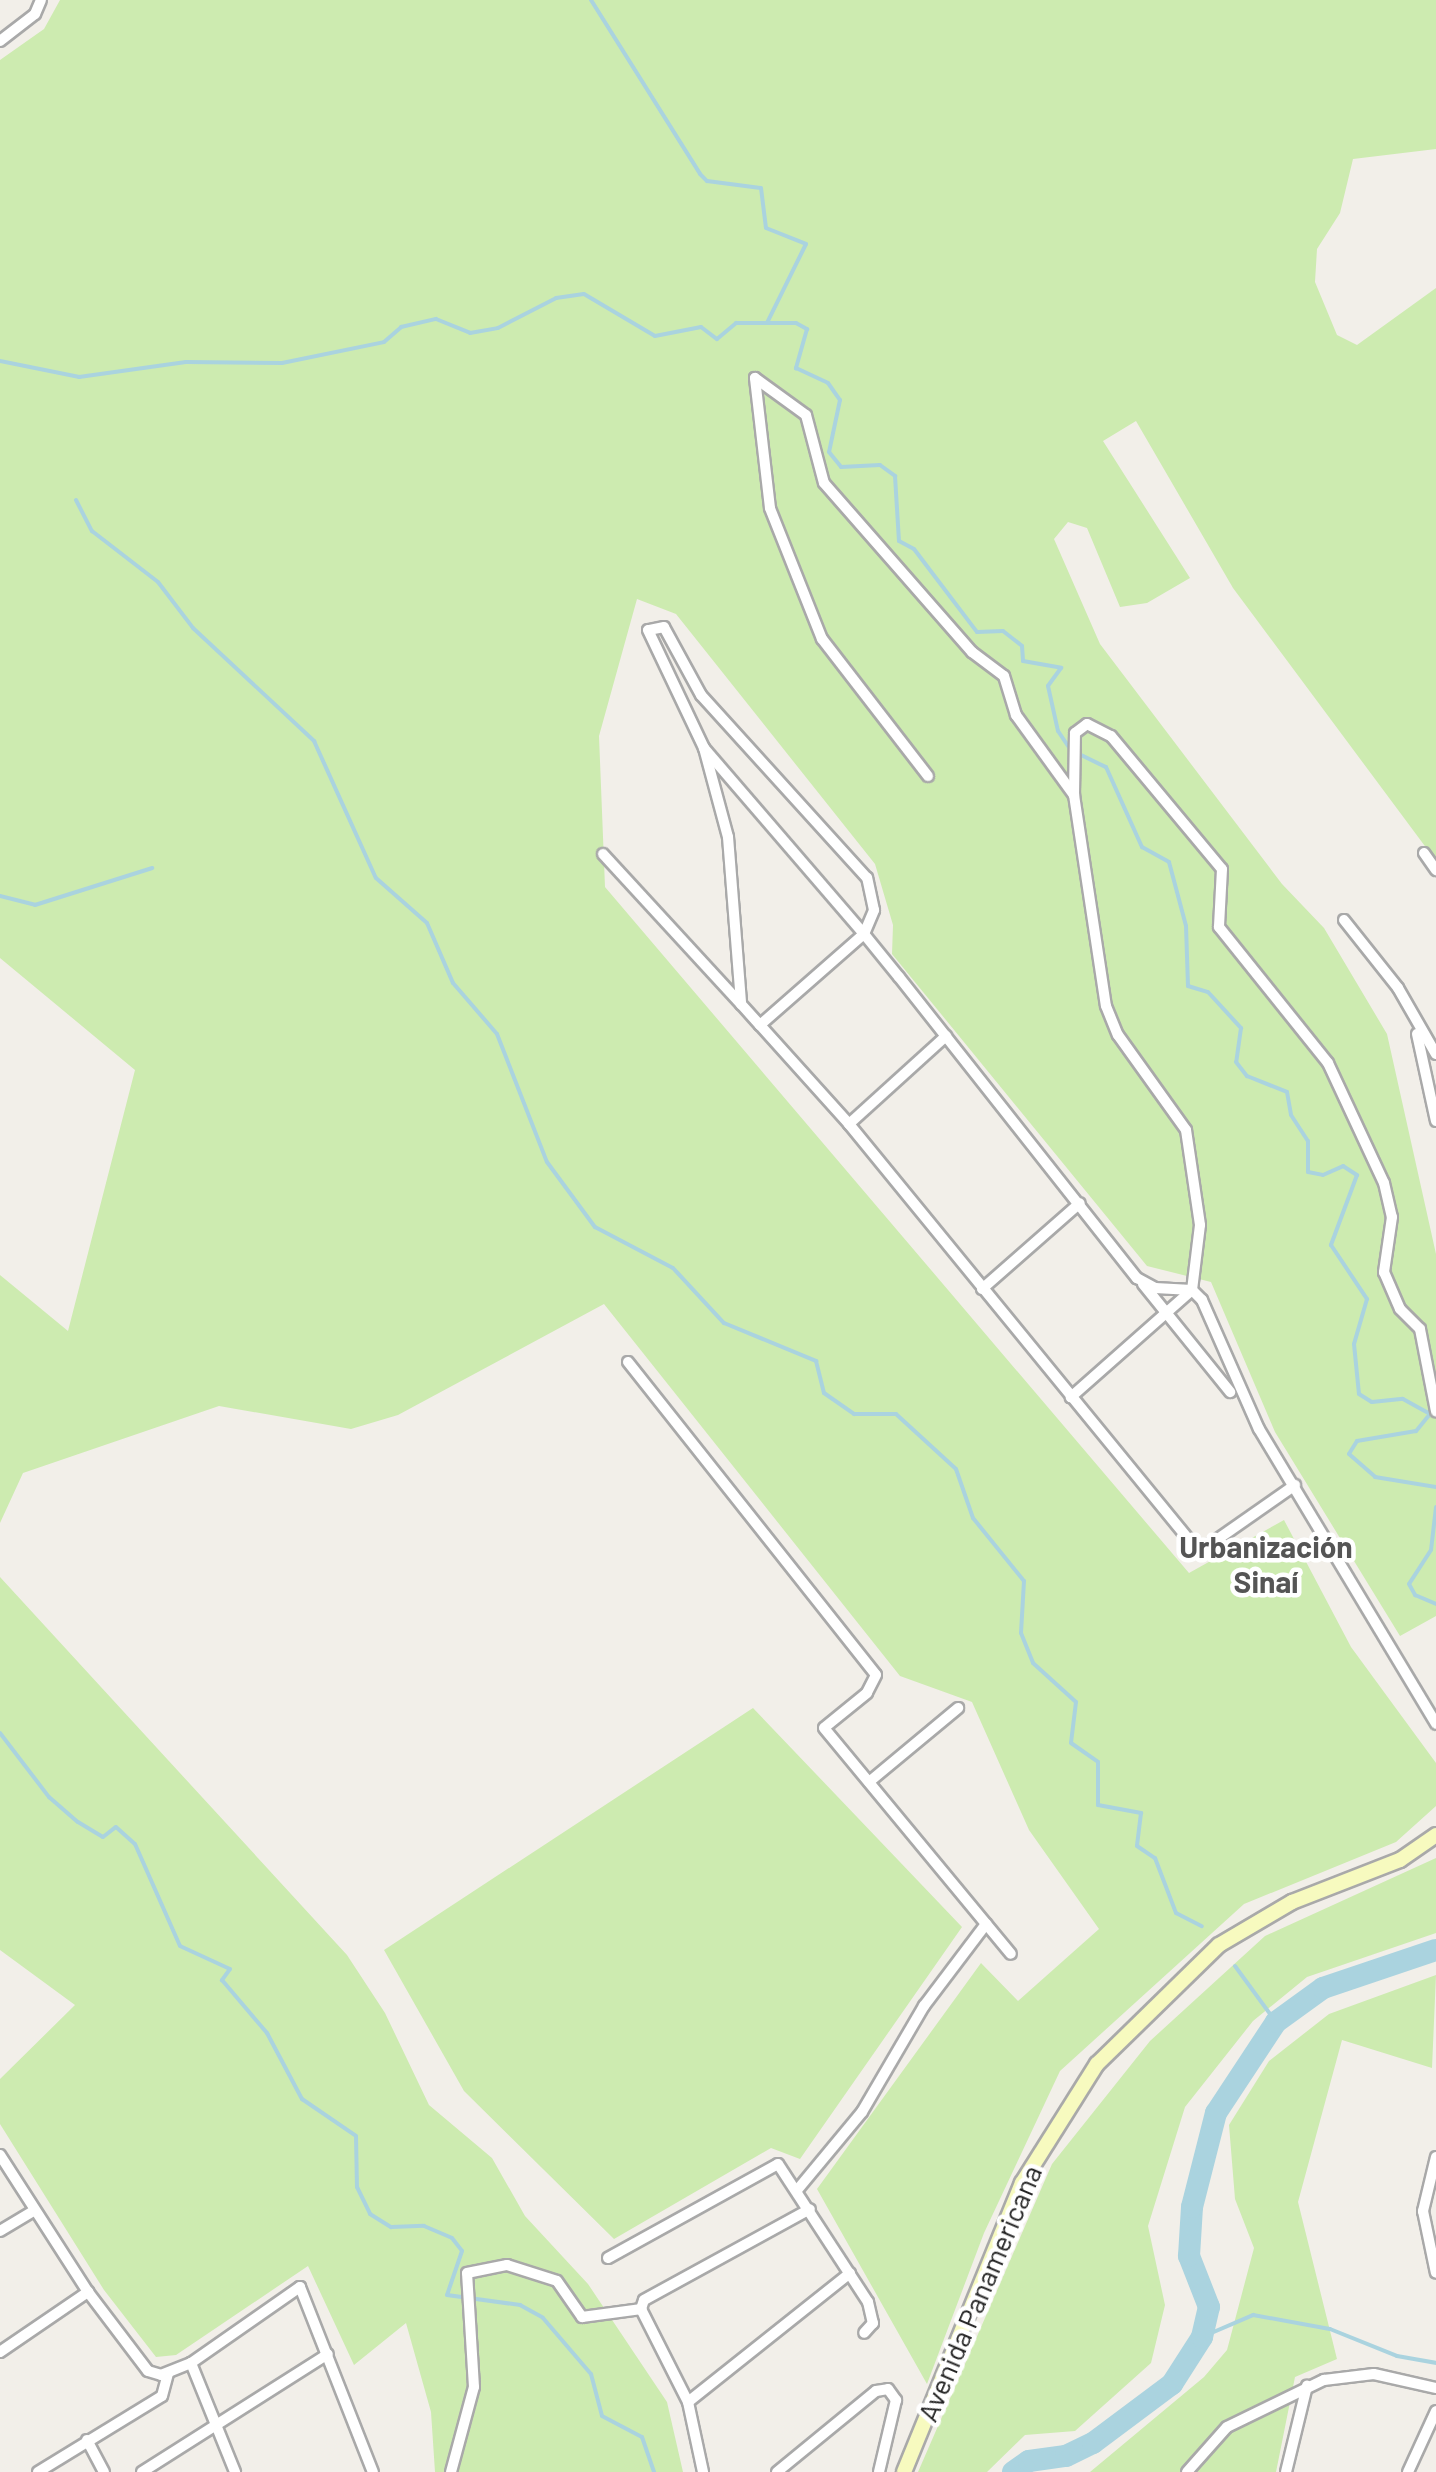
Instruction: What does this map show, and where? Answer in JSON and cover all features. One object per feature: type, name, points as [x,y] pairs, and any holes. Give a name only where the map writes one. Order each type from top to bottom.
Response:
[{"type":"main road","name":"Avenida Panamericana","points":[[904,2472],[1022,2184],[1097,2064],[1219,1945],[1292,1902],[1400,1860],[1436,1836]]},
{"type":"street","points":[[0,41],[35,14],[40,0]]},
{"type":"street","points":[[928,776],[822,638],[770,508],[755,378],[806,415],[824,483],[972,652],[1004,676],[1016,715],[1074,794]]},
{"type":"street","points":[[741,1004],[728,837],[704,748],[648,630],[664,627],[701,695],[867,878],[874,910],[864,934],[760,1025]]},
{"type":"street","points":[[1071,1397],[1192,1290],[1200,1257],[1194,1164],[1186,1130],[1118,1036],[1106,1006],[1074,794],[1076,734],[1087,724],[1111,736],[1222,869],[1219,926],[1328,1063],[1384,1183],[1392,1218],[1384,1272],[1400,1309],[1420,1329],[1436,1411]]},
{"type":"street","points":[[704,748],[864,934],[1230,1392]]},
{"type":"street","points":[[1424,852],[1436,870]]},
{"type":"street","points":[[603,854],[849,1124],[1196,1546],[1214,1544],[1295,1485]]},
{"type":"street","points":[[1344,920],[1398,988],[1416,1029],[1436,1121]]},
{"type":"street","points":[[1416,1029],[1436,1054]]},
{"type":"street","points":[[849,1124],[946,1036]]},
{"type":"street","points":[[982,1289],[1080,1203]]},
{"type":"street","points":[[1137,1278],[1155,1288],[1192,1290],[1213,1316],[1259,1429],[1436,1724]]},
{"type":"street","points":[[628,1362],[876,1675],[868,1693],[824,1728],[1011,1954]]},
{"type":"street","points":[[869,1782],[958,1708]]},
{"type":"street","points":[[798,2189],[862,2112],[924,2006],[986,1924]]},
{"type":"street","points":[[0,2155],[88,2292],[148,2371],[168,2374],[191,2363],[300,2287],[373,2472]]},
{"type":"street","points":[[1436,2156],[1423,2212],[1436,2272]]},
{"type":"street","points":[[608,2258],[778,2164],[798,2189],[873,2313],[864,2333]]},
{"type":"street","points":[[703,2472],[688,2402],[641,2308],[644,2300],[810,2209]]},
{"type":"street","points":[[0,2231],[33,2211]]},
{"type":"street","points":[[451,2472],[474,2387],[467,2273],[506,2264],[557,2281],[582,2317],[641,2308]]},
{"type":"street","points":[[688,2402],[850,2272]]},
{"type":"street","points":[[0,2352],[88,2292]]},
{"type":"street","points":[[142,2472],[328,2354]]},
{"type":"street","points":[[191,2363],[235,2472]]},
{"type":"street","points":[[38,2472],[162,2396],[168,2374]]},
{"type":"street","points":[[1187,2472],[1227,2426],[1307,2386],[1356,2374],[1436,2388]]},
{"type":"street","points":[[1286,2472],[1307,2386]]},
{"type":"street","points":[[777,2472],[876,2391],[888,2389],[896,2400],[879,2472]]},
{"type":"street","points":[[1408,2472],[1436,2411]]},
{"type":"street","points":[[87,2440],[104,2472]]},
{"type":"green space","points":[[60,0],[1436,0],[1436,149],[1353,159],[1340,213],[1317,249],[1315,282],[1337,335],[1357,345],[1436,288],[1436,861],[1233,588],[1136,421],[1103,441],[1190,578],[1147,603],[1120,607],[1087,528],[1068,522],[1054,539],[1100,644],[1282,884],[1324,928],[1387,1034],[1436,1254],[1436,1616],[1400,1636],[1275,1432],[1211,1282],[1147,1266],[892,954],[893,925],[875,864],[676,614],[637,599],[599,736],[605,887],[1189,1573],[1284,1520],[1351,1647],[1436,1763],[1436,1806],[1396,1842],[1244,1904],[1060,2071],[984,2233],[927,2384],[817,2189],[981,1963],[1018,2001],[1099,1929],[1029,1830],[972,1702],[900,1676],[604,1304],[398,1415],[351,1429],[219,1406],[23,1473],[0,1523],[0,1275],[68,1331],[135,1070],[0,958],[0,60],[44,29]]},
{"type":"green space","points":[[0,1577],[347,1955],[385,2013],[429,2105],[492,2158],[525,2216],[588,2284],[667,2402],[683,2472],[435,2472],[431,2412],[406,2323],[354,2365],[308,2266],[176,2355],[156,2357],[104,2290],[0,2124],[0,2079],[75,2005],[0,1950]]},
{"type":"green space","points":[[753,1708],[962,1927],[800,2159],[771,2148],[614,2239],[464,2091],[384,1950]]},
{"type":"green space","points":[[1436,1858],[1436,1933],[1307,1977],[1253,2021],[1185,2107],[1148,2226],[1165,2305],[1151,2363],[1075,2431],[1025,2435],[987,2472],[918,2472],[1052,2164],[1150,2041],[1265,1936]]},
{"type":"green space","points":[[1436,1975],[1432,2068],[1342,2040],[1298,2202],[1337,2359],[1295,2377],[1276,2472],[1090,2472],[1204,2377],[1227,2350],[1254,2248],[1235,2199],[1229,2125],[1269,2061],[1329,2014]]},
{"type":"waterway","points":[[591,0],[700,174],[707,181],[761,188],[766,228],[806,244],[767,323]]},
{"type":"waterway","points":[[0,361],[79,377],[186,362],[282,363],[384,342],[401,327],[436,319],[470,333],[498,328],[556,298],[584,294],[655,336],[701,327],[717,339],[736,323],[796,323],[807,329],[796,368],[828,383],[840,400],[829,452],[841,467],[880,465],[895,476],[899,541],[914,549],[977,632],[1003,631],[1022,646],[1023,661],[1061,668],[1048,686],[1058,731],[1071,750]]},
{"type":"waterway","points":[[76,500],[92,531],[158,582],[193,628],[314,741],[376,878],[427,923],[453,983],[497,1034],[547,1162],[595,1227],[673,1268],[724,1323],[816,1361],[824,1393],[854,1414],[896,1414],[956,1469],[973,1518],[1024,1581],[1021,1633],[1033,1663],[1076,1702],[1071,1743],[1098,1762],[1098,1805],[1141,1813],[1137,1846],[1155,1858],[1176,1913],[1202,1926]]},
{"type":"waterway","points":[[1079,754],[1106,767],[1142,847],[1169,862],[1186,926],[1188,986],[1208,992],[1241,1028],[1236,1062],[1247,1076],[1287,1092],[1291,1115],[1308,1141],[1308,1172],[1323,1175],[1343,1166],[1357,1175],[1331,1245],[1367,1299],[1354,1344],[1359,1394],[1372,1402],[1403,1399],[1430,1414],[1416,1431],[1357,1441],[1349,1454],[1375,1477],[1436,1487]]},
{"type":"waterway","points":[[0,896],[35,905],[152,868]]},
{"type":"waterway","points":[[1436,1507],[1431,1550],[1409,1584],[1415,1595],[1436,1604]]},
{"type":"waterway","points":[[0,1733],[49,1797],[78,1822],[103,1837],[116,1827],[135,1844],[180,1946],[230,1969],[222,1980],[267,2033],[302,2099],[356,2136],[357,2187],[370,2214],[391,2227],[424,2226],[452,2238],[462,2251],[447,2295],[520,2305],[543,2318],[591,2374],[602,2416],[642,2437],[654,2472]]},
{"type":"waterway","points":[[1013,2472],[1029,2461],[1066,2456],[1093,2443],[1172,2384],[1202,2337],[1209,2307],[1189,2256],[1192,2207],[1216,2113],[1276,2022],[1323,1988],[1436,1950]]},
{"type":"waterway","points":[[1235,1966],[1276,2022]]},
{"type":"waterway","points":[[1202,2337],[1253,2315],[1330,2329],[1397,2356],[1436,2363]]},
{"type":"district","name":"Urbanización Sinaí","points":[[1266,1563]]}]
